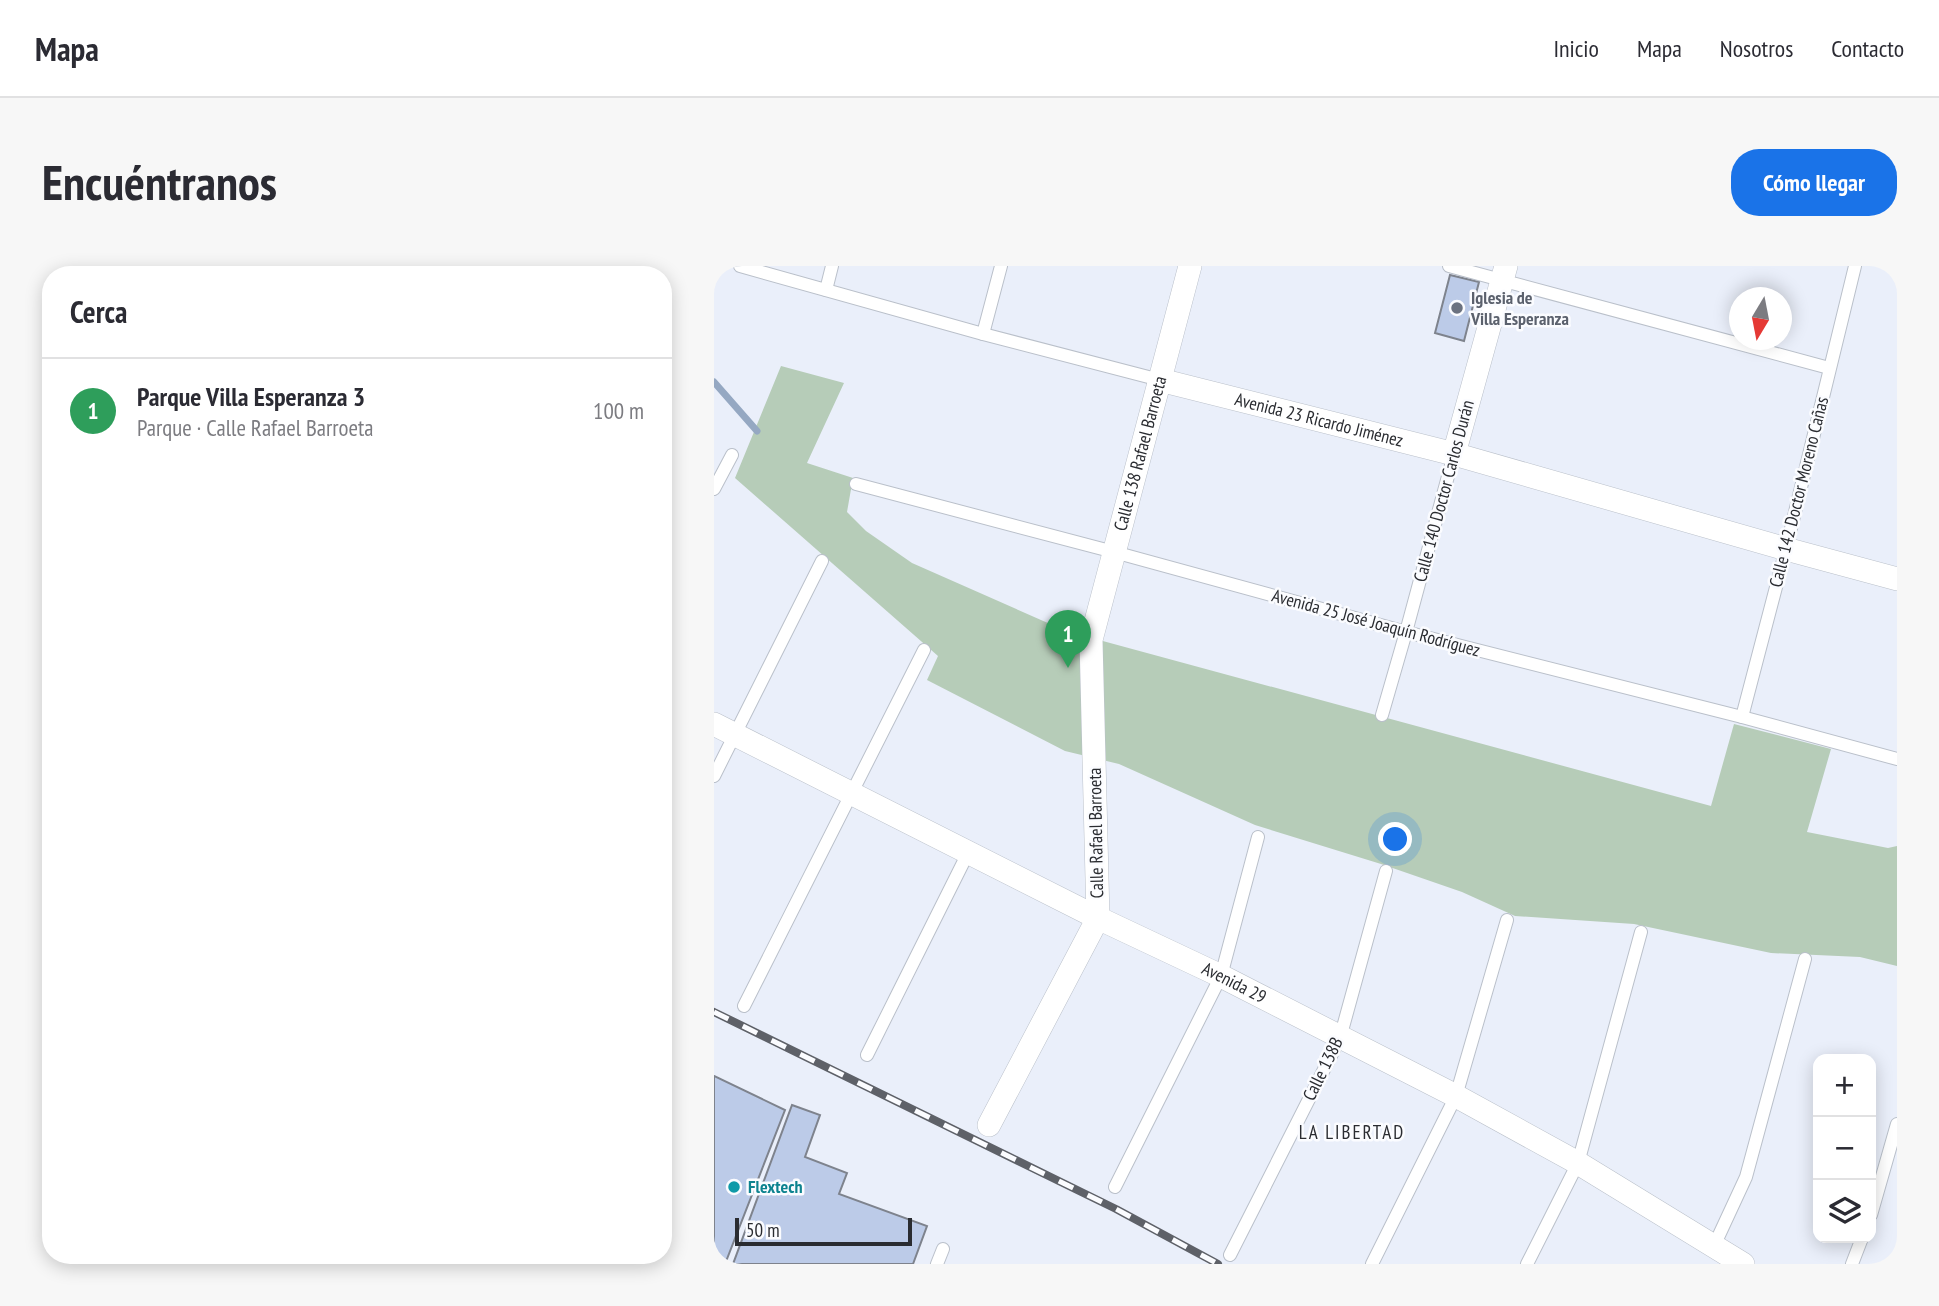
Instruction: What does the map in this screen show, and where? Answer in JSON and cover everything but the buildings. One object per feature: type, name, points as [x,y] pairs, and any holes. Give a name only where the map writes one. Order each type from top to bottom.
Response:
[{"type":"street","name":"Calle 138 Rafael Barroeta","points":[[1091,640],[1190,266]]},
{"type":"street","name":"Calle 140 Doctor Carlos Durán","points":[[1454,454],[1504,273]]},
{"type":"street","name":"Avenida 23 Ricardo Jiménez","points":[[1160,380],[1454,454],[1897,579]]},
{"type":"street","name":"Calle Rafael Barroeta","points":[[989,1125],[1098,918],[1091,640]]},
{"type":"street","name":"Avenida 29","points":[[714,724],[1457,1096],[1578,1163],[1742,1264]]},
{"type":"lane","name":"Avenida 23 Ricardo Jiménez","points":[[740,266],[1160,380]]},
{"type":"lane","points":[[826,290],[832,266]]},
{"type":"lane","points":[[983,334],[1001,266]]},
{"type":"lane","points":[[1449,266],[1504,273],[1829,368]]},
{"type":"lane","name":"Calle 142 Doctor Moreno Cañas","points":[[1742,717],[1855,266]]},
{"type":"lane","name":"Calle 140 Doctor Carlos Durán","points":[[1381,715],[1454,454]]},
{"type":"lane","points":[[714,489],[732,455]]},
{"type":"lane","name":"Avenida 25 José Joaquín Rodríguez","points":[[856,484],[1406,632],[1897,759]]},
{"type":"lane","points":[[714,776],[822,561]]},
{"type":"lane","points":[[744,1006],[924,650]]},
{"type":"lane","points":[[1115,1187],[1221,976],[1258,836]]},
{"type":"lane","points":[[867,1055],[968,853]]},
{"type":"lane","name":"Calle 138B","points":[[1230,1255],[1340,1038],[1386,871]]},
{"type":"lane","points":[[1372,1264],[1457,1096],[1507,920]]},
{"type":"lane","points":[[1527,1264],[1578,1163],[1641,932]]},
{"type":"lane","points":[[1714,1246],[1746,1177],[1805,959]]},
{"type":"lane","points":[[1876,1198],[1897,1124]]},
{"type":"lane","points":[[1852,1264],[1860,1243]]},
{"type":"lane","points":[[937,1264],[943,1250]]},
{"type":"green space","points":[[781,366],[844,383],[807,463],[853,478],[847,512],[866,531],[912,563],[1066,631],[1711,806],[1734,724],[1831,749],[1807,832],[1888,848],[1897,846],[1897,966],[1860,957],[1771,953],[1634,924],[1515,916],[1462,892],[1255,825],[1119,764],[1065,751],[927,680],[938,656],[735,478]]},
{"type":"waterway","points":[[714,382],[757,431]]},
{"type":"railway","points":[[714,1012],[1116,1209],[1218,1264]]},
{"type":"place","name":"Iglesia de Villa Esperanza","points":[[1457,308]]},
{"type":"place","name":"Parque Villa Esperanza 3","points":[[1068,668]]},
{"type":"place","name":"Flextech","points":[[734,1187]]},
{"type":"district","name":"LA LIBERTAD","points":[[1352,1132]]}]
